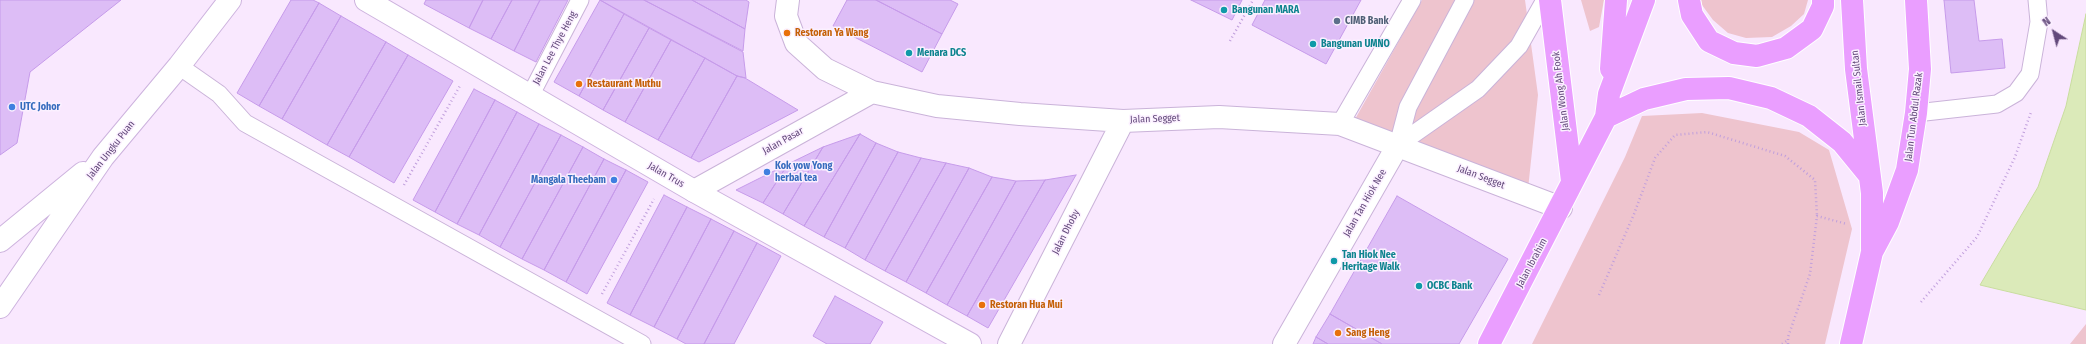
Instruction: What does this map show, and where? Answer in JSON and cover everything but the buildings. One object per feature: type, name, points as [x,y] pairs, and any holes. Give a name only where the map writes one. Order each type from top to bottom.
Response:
[{"type":"main road","name":"Jalan Wong Ah Fook","points":[[1550,0],[1572,181]]},
{"type":"main road","points":[[1606,117],[1616,0]]},
{"type":"main road","points":[[1609,94],[1644,0]]},
{"type":"main road","points":[[1689,0],[1692,15],[1709,41],[1734,53],[1757,56],[1786,48],[1812,29],[1823,6],[1823,0]]},
{"type":"main road","name":"Jalan Ismail Sultan","points":[[1852,0],[1856,69],[1872,193],[1872,242]]},
{"type":"main road","name":"Jalan Tun Abdul Razak","points":[[1851,344],[1872,242],[1888,222],[1907,170],[1916,114],[1920,69],[1916,0]]},
{"type":"main road","points":[[1606,117],[1644,98],[1686,89],[1728,88],[1764,96],[1809,116],[1842,142],[1869,175]]},
{"type":"main road","name":"Jalan Ibrahim","points":[[1489,344],[1561,208],[1572,181],[1606,117]]},
{"type":"street","name":"Jalan Ungku Puan","points":[[0,307],[103,157],[179,66],[230,0]]},
{"type":"street","name":"Jalan Trus","points":[[366,0],[694,191],[970,344]]},
{"type":"street","name":"Jalan Segget","points":[[788,0],[786,16],[796,43],[825,69],[872,92],[937,106],[1020,114],[1123,121],[1219,117],[1340,124],[1561,208]]},
{"type":"street","name":"Jalan Pasar","points":[[694,191],[872,92]]},
{"type":"street","name":"Jalan Dhoby","points":[[1009,344],[1123,121]]},
{"type":"street","name":"Jalan Tan Hiok Nee","points":[[1284,344],[1398,145]]},
{"type":"street","points":[[0,241],[103,157]]},
{"type":"lane","name":"Jalan Lee Thye Heng","points":[[530,96],[580,0]]},
{"type":"lane","points":[[1340,124],[1412,0]]},
{"type":"lane","points":[[1398,145],[1408,107],[1464,0]]},
{"type":"lane","points":[[1398,145],[1478,89],[1519,46],[1545,0]]},
{"type":"lane","points":[[1916,114],[1997,104],[2016,93],[2030,74],[2039,22],[2037,0]]},
{"type":"lane","points":[[179,66],[219,94],[245,123],[642,344]]},
{"type":"path","points":[[1230,41],[1254,0]]},
{"type":"path","points":[[393,205],[473,63]]},
{"type":"path","points":[[1921,302],[1977,237],[2016,157],[2032,109]]},
{"type":"path","points":[[1599,295],[1634,214],[1655,158],[1675,135],[1707,132],[1785,156],[1815,180],[1817,216],[1810,274],[1788,342],[1782,344]]},
{"type":"path","points":[[590,315],[667,175]]},
{"type":"path","points":[[1817,216],[1872,242]]},
{"type":"shaded area","points":[[1422,0],[1525,0],[1538,95],[1528,189],[1354,121]]},
{"type":"shaded area","points":[[1581,0],[1604,0],[1599,27],[1590,31]]},
{"type":"shaded area","points":[[1701,0],[1808,0],[1804,14],[1791,26],[1772,37],[1746,38],[1728,33],[1713,20],[1702,5]]},
{"type":"shaded area","points":[[2086,14],[2086,310],[1980,285],[2038,187],[2066,106]]},
{"type":"shaded area","points":[[1702,113],[1799,132],[1829,150],[1852,229],[1825,344],[1532,344],[1625,157],[1642,116]]},
{"type":"shaded area","points":[[2086,324],[2086,344],[2070,344]]},
{"type":"place","name":"Bangunan MARA","points":[[1224,10]]},
{"type":"place","name":"CIMB Bank","points":[[1337,21]]},
{"type":"place","name":"Restoran Ya Wang","points":[[787,33]]},
{"type":"place","name":"Bangunan UMNO","points":[[1313,44]]},
{"type":"place","name":"Menara DCS","points":[[909,53]]},
{"type":"place","name":"Restaurant Muthu","points":[[579,84]]},
{"type":"place","name":"UTC Johor","points":[[12,107]]},
{"type":"place","name":"Kok yow Yong herbal tea","points":[[767,172]]},
{"type":"place","name":"Mangala Theebam","points":[[614,180]]},
{"type":"place","name":"Tan Hiok Nee Heritage Walk","points":[[1334,261]]},
{"type":"place","name":"OCBC Bank","points":[[1419,286]]},
{"type":"place","name":"Restoran Hua Mui","points":[[982,305]]},
{"type":"place","name":"Sang Heng","points":[[1338,333]]}]
